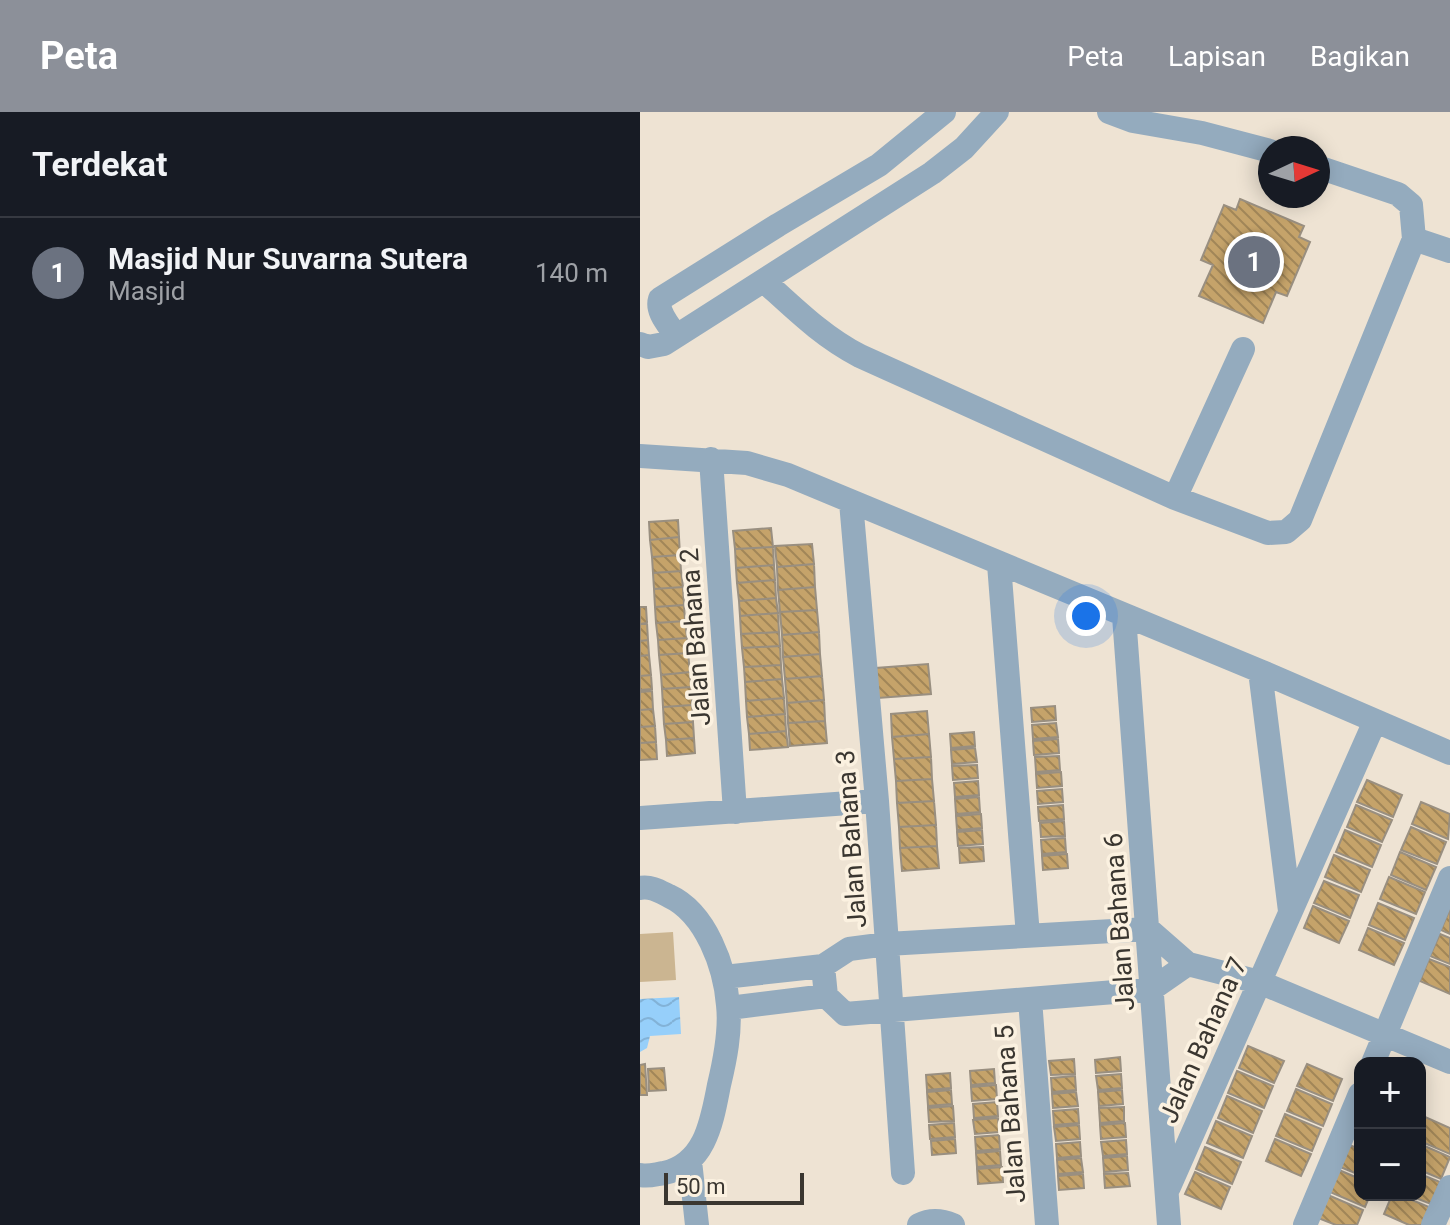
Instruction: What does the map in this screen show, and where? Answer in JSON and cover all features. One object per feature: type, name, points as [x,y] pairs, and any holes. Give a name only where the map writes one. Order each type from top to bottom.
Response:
[{"type":"street","points":[[944,112],[879,165],[669,291],[658,303],[669,337],[764,281],[932,173],[964,148],[997,112]]},
{"type":"street","points":[[1109,112],[1133,121],[1202,133],[1258,148]]},
{"type":"street","points":[[764,281],[814,326],[849,350],[1175,498],[1268,533],[1286,532],[1300,520],[1414,239],[1411,205],[1398,194],[1330,171]]},
{"type":"street","points":[[1414,239],[1450,251]]},
{"type":"street","points":[[1175,498],[1243,349]]},
{"type":"street","points":[[640,456],[747,463],[788,475],[1450,753]]},
{"type":"street","name":"Jalan Bahana 2","points":[[711,459],[735,812]]},
{"type":"street","name":"Jalan Bahana 3","points":[[851,502],[877,801],[903,1173]]},
{"type":"street","points":[[999,564],[1028,936]]},
{"type":"street","name":"Jalan Bahana 6","points":[[1124,616],[1169,1225]]},
{"type":"street","points":[[1260,671],[1290,912]]},
{"type":"street","name":"Jalan Bahana 7","points":[[1167,1191],[1375,721]]},
{"type":"street","points":[[640,818],[877,801]]},
{"type":"street","points":[[1376,1057],[1450,878]]},
{"type":"street","points":[[640,888],[649,887],[684,903],[702,926],[724,977],[729,1008],[725,1056],[705,1142],[690,1161],[673,1171],[640,1175]]},
{"type":"street","points":[[724,977],[823,966],[849,949],[887,944],[1148,929],[1188,964],[1259,982],[1450,1062]]},
{"type":"street","points":[[823,966],[826,996],[845,1014],[1152,989],[1188,964]]},
{"type":"street","points":[[729,1008],[826,996]]},
{"type":"street","name":"Jalan Bahana 5","points":[[1030,999],[1047,1225]]},
{"type":"street","points":[[1305,1225],[1354,1108]]},
{"type":"street","points":[[690,1161],[697,1225]]},
{"type":"street","points":[[1433,1225],[1450,1187]]},
{"type":"street","points":[[919,1225],[941,1220],[953,1225]]},
{"type":"shaded area","points":[[673,932],[676,980],[640,982],[640,934]]},
{"type":"water","points":[[679,997],[681,1034],[650,1036],[647,1048],[640,1052],[640,999]]},
{"type":"building","points":[[1240,199],[1304,226],[1299,237],[1310,242],[1287,296],[1276,292],[1263,323],[1199,296],[1213,265],[1201,260],[1224,205],[1236,210]]},
{"type":"building","points":[[678,520],[679,537],[650,540],[649,522]]},
{"type":"building","points":[[771,528],[773,547],[735,549],[733,531]]},
{"type":"building","points":[[679,537],[680,555],[652,557],[650,540]]},
{"type":"building","points":[[812,544],[814,564],[777,567],[775,546]]},
{"type":"building","points":[[773,547],[774,565],[736,568],[735,549]]},
{"type":"building","points":[[680,555],[681,571],[653,573],[652,557]]},
{"type":"building","points":[[814,564],[815,587],[778,590],[777,567]]},
{"type":"building","points":[[774,565],[775,580],[737,583],[736,568]]},
{"type":"building","points":[[681,571],[683,587],[654,589],[653,573]]},
{"type":"building","points":[[775,580],[776,598],[739,601],[737,583]]},
{"type":"building","points":[[683,587],[684,605],[655,607],[654,589]]},
{"type":"building","points":[[815,587],[817,610],[780,612],[778,590]]},
{"type":"building","points":[[776,598],[778,613],[740,616],[739,601]]},
{"type":"building","points":[[684,605],[685,621],[656,623],[655,607]]},
{"type":"building","points":[[640,607],[646,607],[647,623],[640,624]]},
{"type":"building","points":[[817,610],[819,632],[782,635],[780,612]]},
{"type":"building","points":[[778,613],[779,632],[741,634],[740,616]]},
{"type":"building","points":[[685,621],[687,638],[658,640],[656,623]]},
{"type":"building","points":[[647,623],[648,640],[640,641],[640,624]]},
{"type":"building","points":[[779,632],[780,646],[742,648],[741,634]]},
{"type":"building","points":[[819,632],[820,654],[783,657],[782,635]]},
{"type":"building","points":[[687,638],[688,653],[659,655],[658,640]]},
{"type":"building","points":[[648,640],[649,655],[640,656],[640,641]]},
{"type":"building","points":[[780,646],[781,665],[744,667],[742,648]]},
{"type":"building","points":[[688,653],[690,672],[661,675],[659,655]]},
{"type":"building","points":[[820,654],[822,676],[785,679],[783,657]]},
{"type":"building","points":[[649,655],[651,675],[640,676],[640,656]]},
{"type":"building","points":[[928,664],[931,694],[878,698],[876,668]]},
{"type":"building","points":[[781,665],[782,679],[745,682],[744,667]]},
{"type":"building","points":[[690,672],[691,687],[662,689],[661,675]]},
{"type":"building","points":[[651,675],[652,689],[640,690],[640,676]]},
{"type":"building","points":[[822,676],[824,700],[787,703],[785,679]]},
{"type":"building","points":[[782,679],[784,698],[746,701],[745,682]]},
{"type":"building","points":[[691,687],[692,705],[663,707],[662,689]]},
{"type":"building","points":[[652,691],[653,709],[640,710],[640,692]]},
{"type":"building","points":[[784,698],[785,714],[747,717],[746,701]]},
{"type":"building","points":[[824,700],[825,721],[788,723],[787,703]]},
{"type":"building","points":[[692,705],[693,722],[664,724],[663,707]]},
{"type":"building","points":[[1055,706],[1056,720],[1032,722],[1031,708]]},
{"type":"building","points":[[653,709],[655,726],[640,727],[640,710]]},
{"type":"building","points":[[927,711],[929,734],[892,737],[891,714]]},
{"type":"building","points":[[785,714],[786,731],[749,734],[747,717]]},
{"type":"building","points":[[825,721],[827,743],[790,746],[788,723]]},
{"type":"building","points":[[693,722],[694,738],[666,740],[664,724]]},
{"type":"building","points":[[1056,723],[1058,737],[1033,739],[1032,725]]},
{"type":"building","points":[[655,726],[656,742],[640,743],[640,727]]},
{"type":"building","points":[[786,731],[788,747],[750,750],[749,734]]},
{"type":"building","points":[[974,732],[975,746],[951,748],[950,734]]},
{"type":"building","points":[[929,734],[931,757],[894,759],[892,737]]},
{"type":"building","points":[[694,738],[695,753],[667,756],[666,740]]},
{"type":"building","points":[[1058,739],[1059,753],[1034,755],[1033,741]]},
{"type":"building","points":[[656,742],[657,759],[640,760],[640,743]]},
{"type":"building","points":[[975,748],[977,762],[952,764],[951,750]]},
{"type":"building","points":[[1059,756],[1060,770],[1036,772],[1035,757]]},
{"type":"building","points":[[931,757],[932,779],[896,781],[894,759]]},
{"type":"building","points":[[977,765],[978,778],[953,780],[952,766]]},
{"type":"building","points":[[1061,772],[1062,786],[1037,788],[1036,774]]},
{"type":"building","points":[[932,779],[934,801],[897,803],[896,781]]},
{"type":"building","points":[[1367,780],[1402,795],[1393,817],[1357,802]]},
{"type":"building","points":[[978,781],[979,795],[955,797],[954,783]]},
{"type":"building","points":[[1062,789],[1063,802],[1038,804],[1037,791]]},
{"type":"building","points":[[979,797],[980,812],[956,814],[955,799]]},
{"type":"building","points":[[934,801],[936,825],[899,827],[897,803]]},
{"type":"building","points":[[1421,802],[1450,814],[1448,839],[1412,824]]},
{"type":"building","points":[[1063,805],[1064,819],[1039,821],[1038,807]]},
{"type":"building","points":[[1356,805],[1392,820],[1382,842],[1347,827]]},
{"type":"building","points":[[981,814],[982,828],[957,830],[956,816]]},
{"type":"building","points":[[1064,821],[1065,836],[1041,837],[1040,823]]},
{"type":"building","points":[[936,825],[937,846],[900,848],[899,827]]},
{"type":"building","points":[[1411,827],[1446,842],[1437,864],[1401,850]]},
{"type":"building","points":[[982,830],[983,844],[958,846],[957,832]]},
{"type":"building","points":[[1345,830],[1381,845],[1372,867],[1336,852]]},
{"type":"building","points":[[1065,838],[1066,852],[1042,854],[1041,840]]},
{"type":"building","points":[[937,846],[939,868],[902,871],[900,848]]},
{"type":"building","points":[[983,847],[984,861],[960,863],[959,848]]},
{"type":"building","points":[[1400,852],[1436,867],[1426,890],[1391,875]]},
{"type":"building","points":[[1067,854],[1068,868],[1043,870],[1042,856]]},
{"type":"building","points":[[1334,855],[1370,870],[1361,892],[1325,877]]},
{"type":"building","points":[[1389,877],[1425,892],[1416,914],[1380,899]]},
{"type":"building","points":[[1324,881],[1359,895],[1350,918],[1314,903]]},
{"type":"building","points":[[1378,903],[1414,918],[1405,940],[1369,925]]},
{"type":"building","points":[[1313,906],[1349,921],[1339,943],[1304,928]]},
{"type":"building","points":[[1450,909],[1450,934],[1441,930]]},
{"type":"building","points":[[1368,928],[1404,943],[1394,965],[1359,950]]},
{"type":"building","points":[[1440,934],[1450,938],[1450,964],[1430,956]]},
{"type":"building","points":[[1429,959],[1450,967],[1450,994],[1420,981]]},
{"type":"building","points":[[1248,1046],[1284,1061],[1274,1083],[1239,1068]]},
{"type":"building","points":[[1120,1057],[1121,1071],[1096,1073],[1095,1060]]},
{"type":"building","points":[[1074,1059],[1075,1074],[1051,1075],[1049,1061]]},
{"type":"building","points":[[645,1064],[647,1095],[640,1095],[640,1065]]},
{"type":"building","points":[[1307,1064],[1342,1079],[1333,1101],[1297,1086]]},
{"type":"building","points":[[664,1068],[666,1090],[649,1091],[648,1069]]},
{"type":"building","points":[[994,1069],[995,1083],[971,1085],[970,1071]]},
{"type":"building","points":[[1237,1071],[1273,1086],[1264,1108],[1228,1093]]},
{"type":"building","points":[[950,1073],[951,1088],[927,1090],[926,1075]]},
{"type":"building","points":[[1121,1074],[1122,1088],[1098,1090],[1096,1076]]},
{"type":"building","points":[[1075,1076],[1076,1090],[1052,1092],[1051,1078]]},
{"type":"building","points":[[996,1085],[997,1099],[972,1101],[971,1087]]},
{"type":"building","points":[[1296,1089],[1332,1104],[1323,1126],[1287,1111]]},
{"type":"building","points":[[951,1090],[952,1104],[928,1106],[927,1092]]},
{"type":"building","points":[[1122,1090],[1123,1104],[1099,1106],[1098,1092]]},
{"type":"building","points":[[1076,1092],[1078,1106],[1053,1108],[1052,1094]]},
{"type":"building","points":[[1227,1096],[1262,1111],[1253,1133],[1218,1118]]},
{"type":"building","points":[[997,1102],[998,1116],[974,1118],[973,1104]]},
{"type":"building","points":[[953,1106],[954,1121],[929,1122],[928,1108]]},
{"type":"building","points":[[1124,1107],[1124,1121],[1100,1123],[1099,1108]]},
{"type":"building","points":[[1078,1109],[1079,1123],[1054,1125],[1053,1111]]},
{"type":"building","points":[[1285,1114],[1321,1129],[1312,1151],[1276,1136]]},
{"type":"building","points":[[1426,1117],[1450,1128],[1450,1154],[1426,1144]]},
{"type":"building","points":[[998,1118],[999,1132],[975,1134],[973,1120]]},
{"type":"building","points":[[1216,1121],[1252,1136],[1243,1158],[1207,1143]]},
{"type":"building","points":[[954,1123],[955,1137],[930,1139],[929,1125]]},
{"type":"building","points":[[1125,1123],[1126,1137],[1101,1139],[1100,1125]]},
{"type":"building","points":[[1079,1125],[1080,1139],[1056,1141],[1054,1127]]},
{"type":"building","points":[[999,1135],[1000,1149],[976,1151],[975,1137]]},
{"type":"building","points":[[955,1139],[956,1153],[932,1155],[931,1141]]},
{"type":"building","points":[[1275,1139],[1311,1154],[1301,1176],[1266,1161]]},
{"type":"building","points":[[1126,1140],[1127,1154],[1103,1156],[1101,1142]]},
{"type":"building","points":[[1080,1142],[1081,1156],[1057,1158],[1056,1144]]},
{"type":"building","points":[[1349,1145],[1354,1147],[1354,1173],[1340,1167]]},
{"type":"building","points":[[1205,1147],[1241,1162],[1232,1184],[1196,1169]]},
{"type":"building","points":[[1426,1147],[1450,1157],[1441,1179],[1426,1173]]},
{"type":"building","points":[[1000,1151],[1001,1165],[977,1167],[976,1153]]},
{"type":"building","points":[[1127,1156],[1128,1170],[1104,1172],[1103,1158]]},
{"type":"building","points":[[1081,1158],[1083,1172],[1058,1174],[1057,1160]]},
{"type":"building","points":[[1002,1167],[1003,1182],[978,1184],[977,1169]]},
{"type":"building","points":[[1339,1170],[1354,1176],[1354,1201],[1368,1201],[1365,1207],[1330,1192]]},
{"type":"building","points":[[1195,1172],[1230,1187],[1221,1209],[1185,1194]]},
{"type":"building","points":[[1128,1173],[1130,1186],[1105,1188],[1104,1174]]},
{"type":"building","points":[[1083,1174],[1084,1188],[1059,1190],[1058,1176]]},
{"type":"building","points":[[1426,1176],[1440,1182],[1431,1204],[1423,1201],[1426,1201]]},
{"type":"building","points":[[1328,1195],[1363,1210],[1357,1225],[1336,1225],[1318,1218]]},
{"type":"building","points":[[1389,1201],[1414,1201],[1429,1207],[1422,1225],[1409,1225],[1384,1214]]},
{"type":"place","name":"Masjid Nur Suvarna Sutera","points":[[1254,262]]}]
